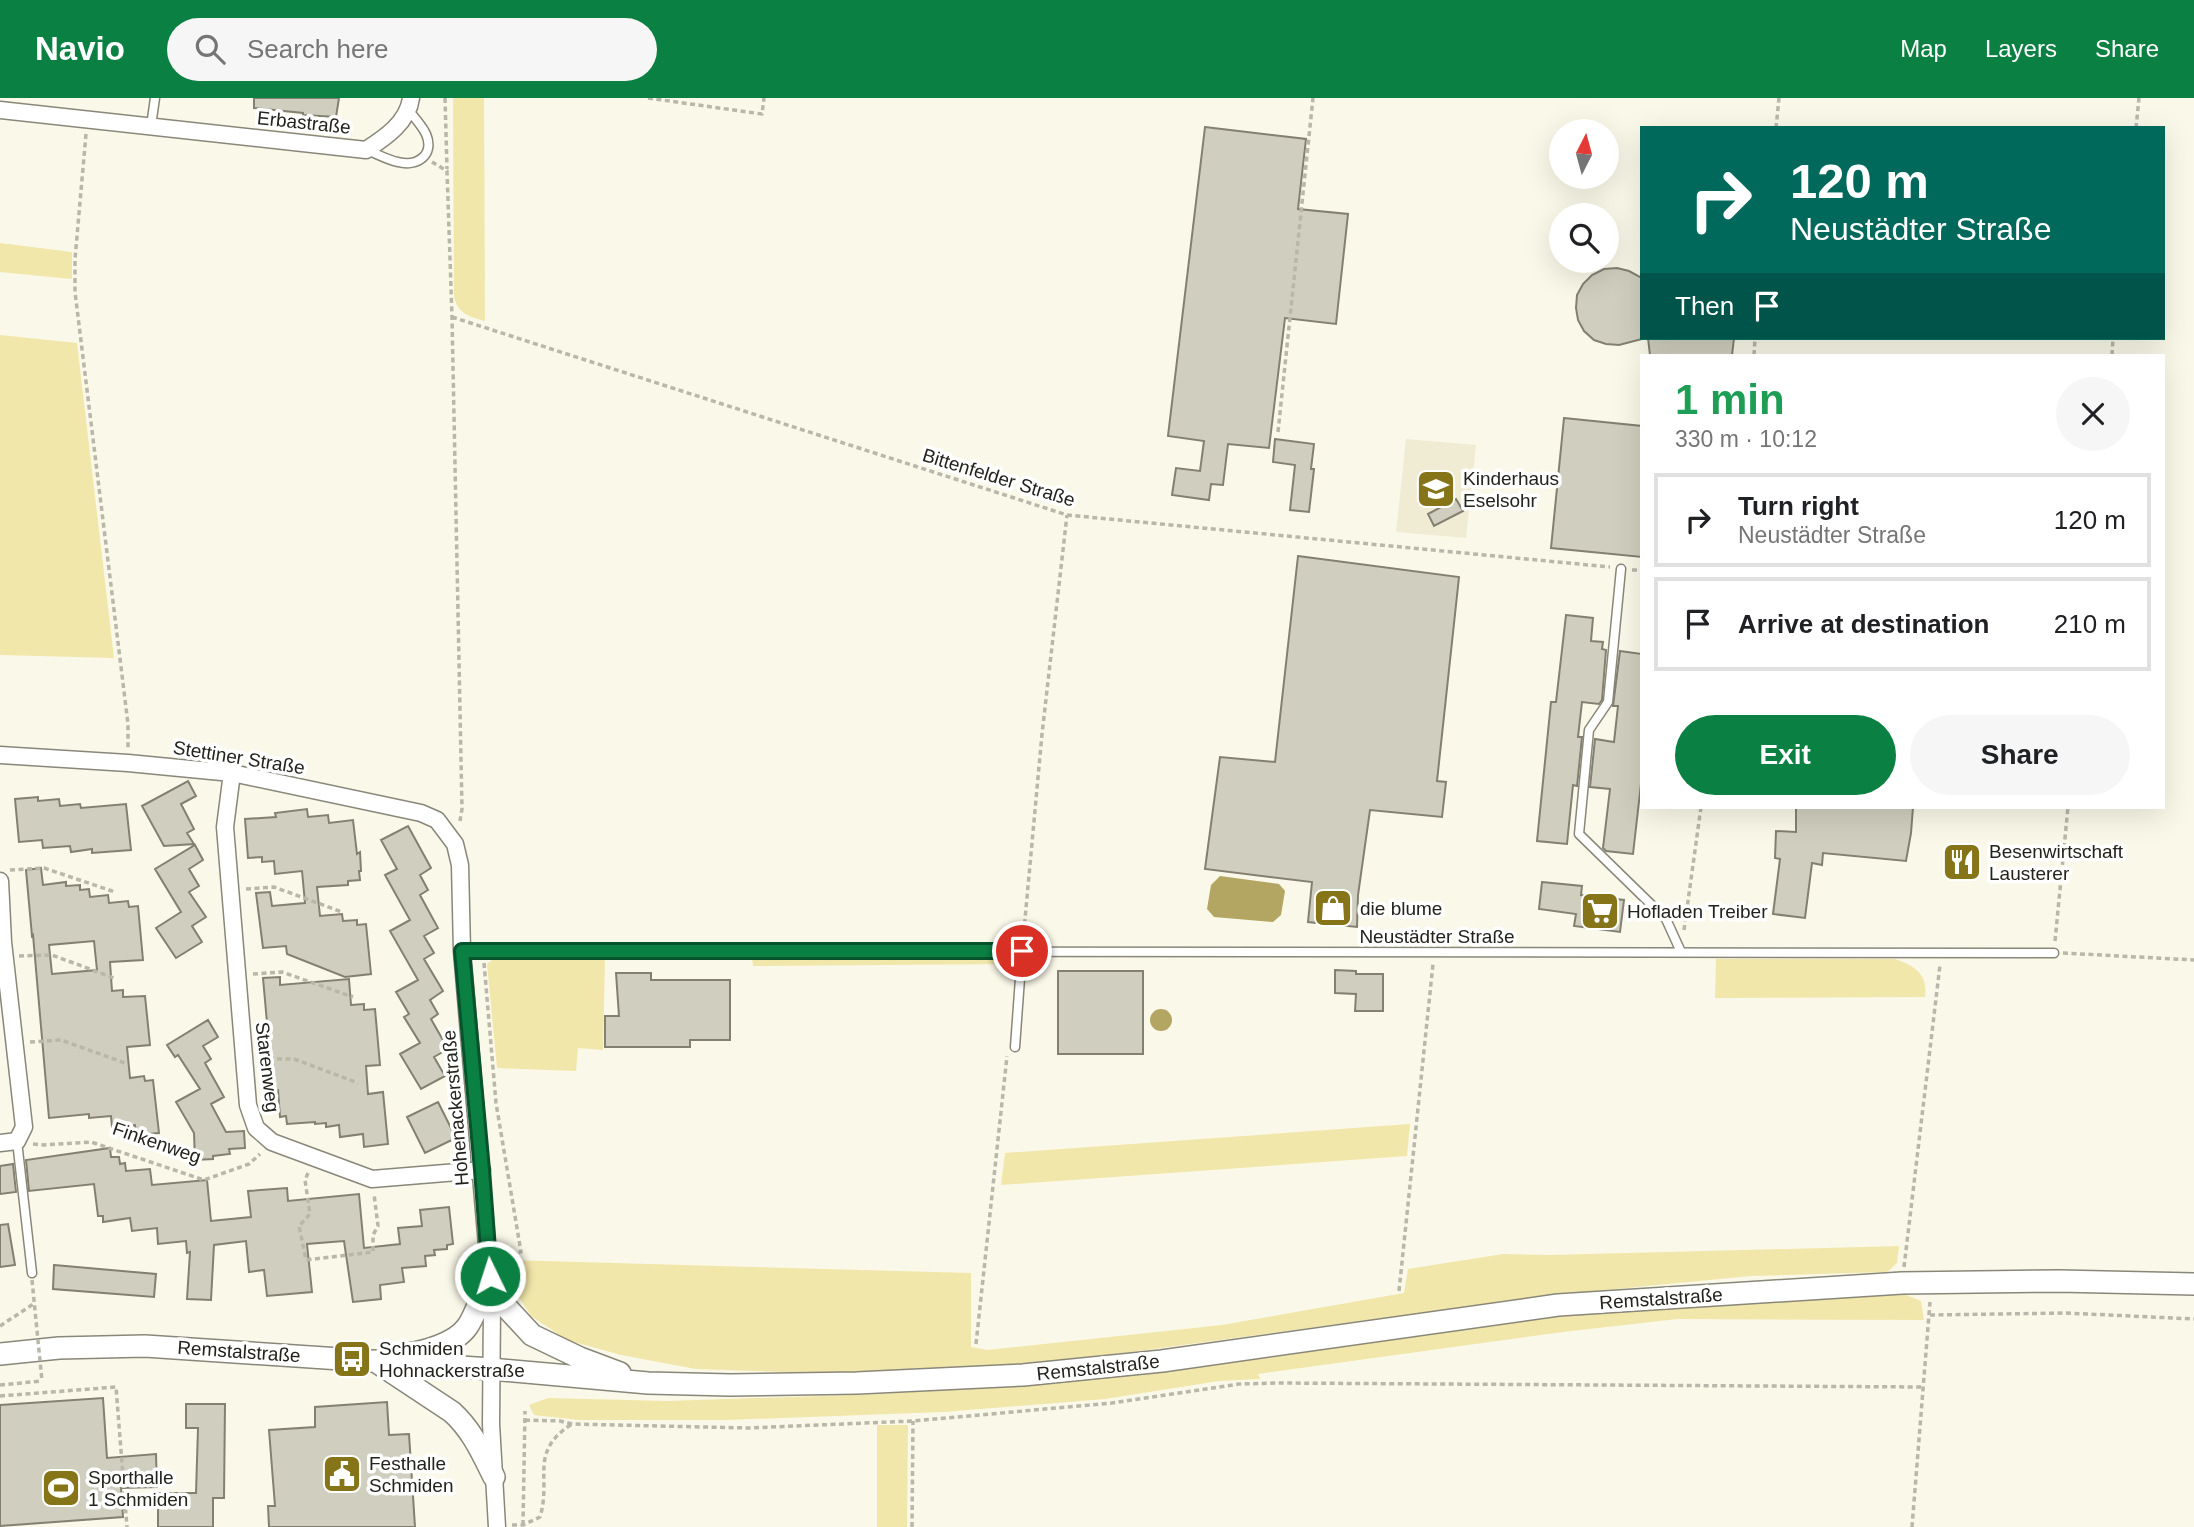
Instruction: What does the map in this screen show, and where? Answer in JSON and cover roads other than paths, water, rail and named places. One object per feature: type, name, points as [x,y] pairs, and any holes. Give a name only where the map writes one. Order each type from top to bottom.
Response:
[{"type":"street","name":"Erbastraße","points":[[4,106],[87,121],[366,150],[398,125],[410,104]]},
{"type":"street","name":"Stettiner Straße","points":[[0,755],[232,773],[421,813],[437,820],[455,845]]},
{"type":"street","name":"Starenweg","points":[[232,773],[225,827],[248,1105],[256,1128],[272,1142],[372,1179],[482,1170]]},
{"type":"street","name":"Hohenackerstraße","points":[[455,845],[460,865],[462,951],[492,1305],[491,1424],[497,1526]]},
{"type":"street","points":[[0,881],[3,947],[24,1127],[17,1141],[0,1143]]},
{"type":"street","points":[[373,1360],[428,1351],[460,1335],[468,1326],[490,1276]]},
{"type":"street","points":[[490,1276],[507,1308],[532,1335],[580,1358],[648,1383]]},
{"type":"street","name":"Remstalstraße","points":[[0,1354],[59,1348],[145,1346],[373,1360],[648,1383],[857,1383],[1023,1375],[1162,1361],[1558,1305],[1902,1283],[2059,1281],[2194,1284]]},
{"type":"street","points":[[373,1360],[460,1419],[472,1433],[494,1477]]},
{"type":"lane","points":[[150,128],[155,98]]},
{"type":"lane","points":[[366,150],[398,162],[416,163],[424,158],[427,136],[410,104]]},
{"type":"lane","points":[[1621,569],[1608,702],[1589,730],[1579,834],[1666,919],[1681,952]]},
{"type":"lane","name":"Neustädter Straße","points":[[462,951],[2054,953]]},
{"type":"lane","points":[[1015,1047],[1022,951]]},
{"type":"lane","points":[[17,1141],[32,1276]]},
{"type":"place","name":"Kinderhaus Eselsohr","points":[[1436,489]]},
{"type":"place","name":"Besenwirtschaft Lausterer","points":[[1962,862]]},
{"type":"place","name":"die blume","points":[[1333,908]]},
{"type":"place","name":"Hofladen Treiber","points":[[1600,911]]},
{"type":"place","name":"Schmiden Hohnackerstraße","points":[[352,1359]]},
{"type":"place","name":"Festhalle Schmiden","points":[[342,1474]]},
{"type":"place","name":"Sporthalle 1 Schmiden","points":[[61,1488]]}]
